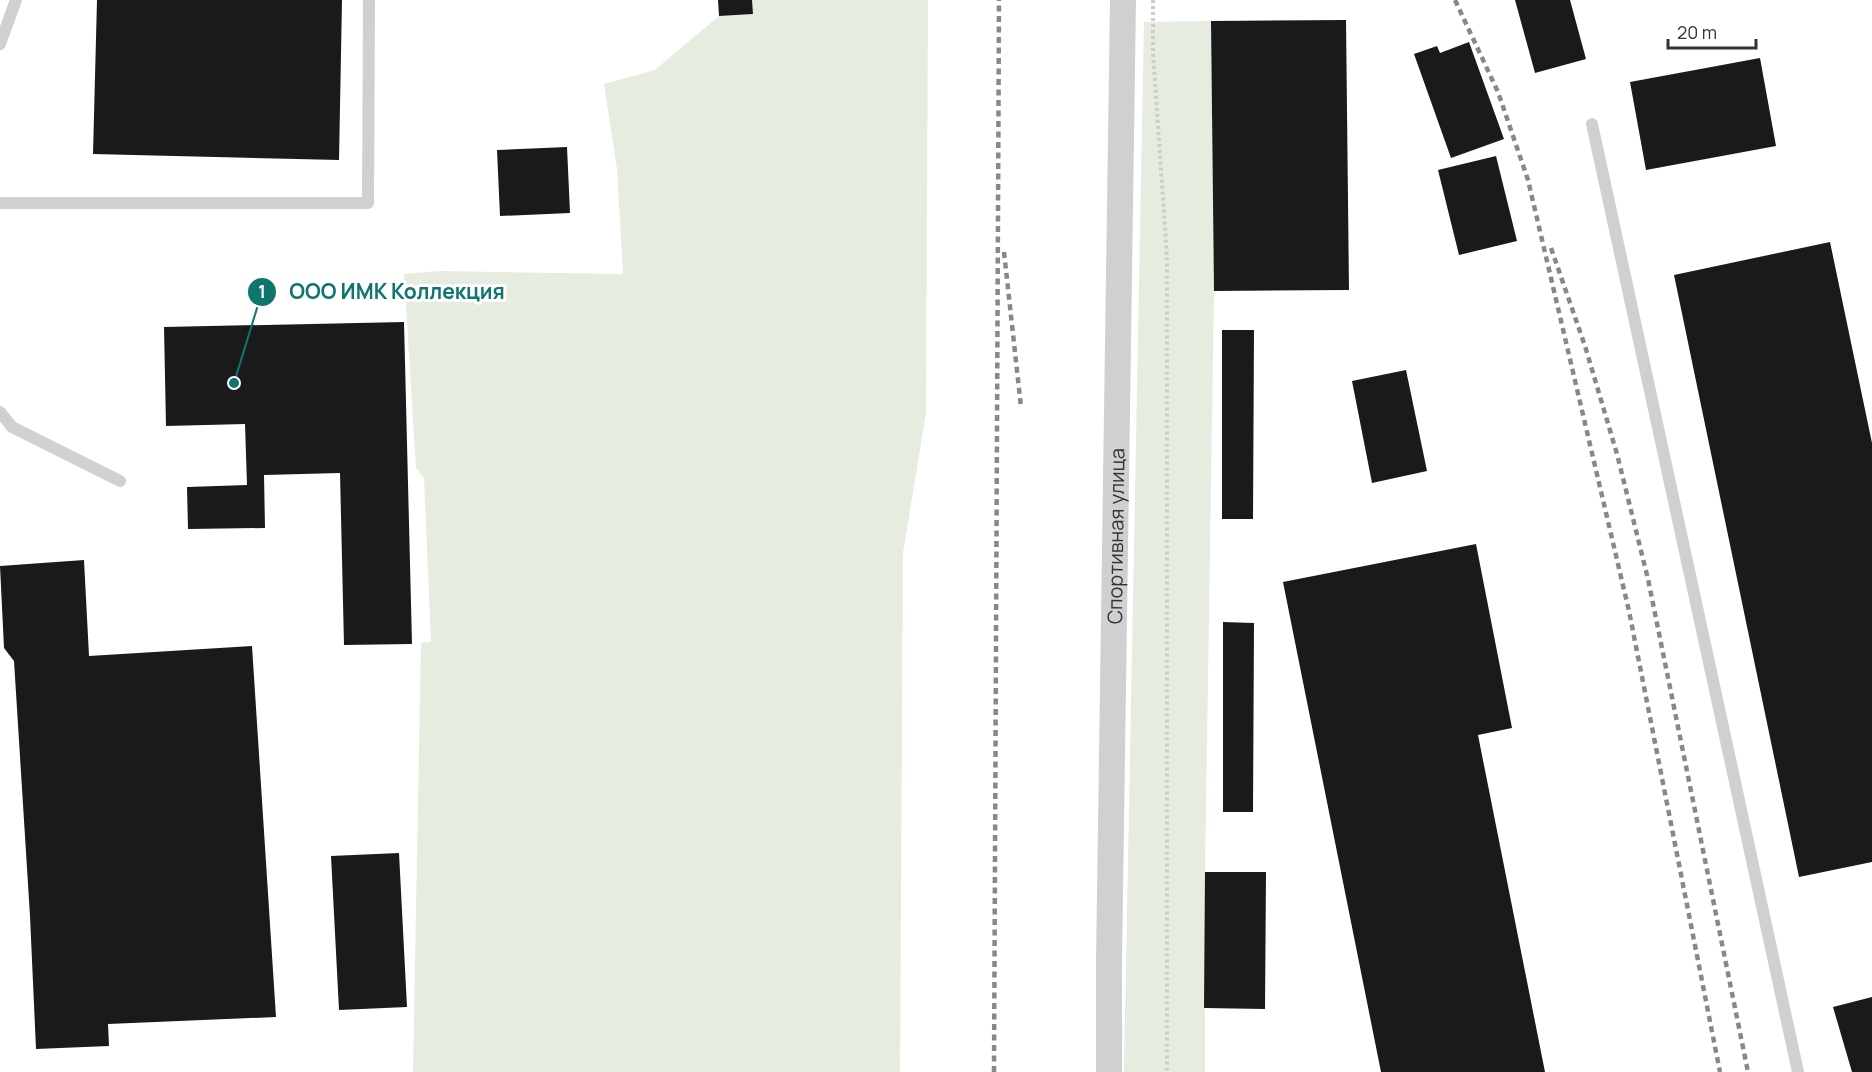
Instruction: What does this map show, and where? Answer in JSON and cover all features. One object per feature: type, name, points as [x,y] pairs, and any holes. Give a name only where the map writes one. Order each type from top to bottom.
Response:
[{"type":"street","name":"Спортивная улица","points":[[1109,1072],[1108,962],[1123,0]]},
{"type":"lane","points":[[0,44],[16,0]]},
{"type":"lane","points":[[0,203],[368,203],[369,0]]},
{"type":"lane","points":[[1592,124],[1798,1072]]},
{"type":"lane","points":[[0,412],[12,427],[120,481]]},
{"type":"path","points":[[1153,0],[1153,52],[1167,257],[1167,1072]]},
{"type":"shaded area","points":[[752,0],[928,0],[926,413],[903,553],[900,1072],[413,1072],[421,643],[431,642],[424,478],[416,468],[404,274],[439,271],[623,274],[617,169],[604,84],[655,70],[719,16],[753,14]]},
{"type":"shaded area","points":[[1211,21],[1214,291],[1205,872],[1205,1072],[1124,1072],[1144,22]]},
{"type":"building","points":[[97,0],[342,0],[339,160],[93,154]]},
{"type":"building","points":[[718,0],[752,0],[753,14],[719,16]]},
{"type":"building","points":[[1515,0],[1570,0],[1586,59],[1535,73]]},
{"type":"building","points":[[1346,20],[1349,290],[1214,291],[1211,21]]},
{"type":"building","points":[[1469,42],[1504,139],[1451,158],[1414,54],[1437,46],[1440,53]]},
{"type":"building","points":[[1760,58],[1776,146],[1646,170],[1630,82]]},
{"type":"building","points":[[567,147],[570,213],[500,216],[497,150]]},
{"type":"building","points":[[1496,156],[1517,241],[1459,255],[1438,170]]},
{"type":"building","points":[[1830,242],[1872,443],[1872,862],[1799,877],[1674,275]]},
{"type":"building","points":[[404,322],[412,644],[344,645],[340,473],[264,475],[265,528],[188,529],[187,487],[247,485],[245,424],[166,426],[164,327]]},
{"type":"building","points":[[1222,330],[1254,330],[1253,519],[1222,519]]},
{"type":"building","points":[[1406,370],[1427,471],[1372,483],[1352,381]]},
{"type":"building","points":[[1476,544],[1512,728],[1478,735],[1545,1072],[1381,1072],[1283,582]]},
{"type":"building","points":[[84,560],[89,656],[252,646],[276,1017],[108,1024],[109,1046],[36,1049],[14,661],[4,648],[0,566]]},
{"type":"building","points":[[1223,622],[1254,623],[1253,812],[1223,812]]},
{"type":"building","points":[[399,853],[407,1007],[339,1010],[331,856]]},
{"type":"building","points":[[1205,872],[1266,872],[1265,1009],[1204,1008]]},
{"type":"building","points":[[1872,997],[1872,1072],[1852,1072],[1833,1007]]},
{"type":"railway","points":[[994,1072],[999,0]]},
{"type":"railway","points":[[1455,0],[1498,92],[1528,180],[1629,611],[1720,1072]]},
{"type":"railway","points":[[1551,248],[1585,346],[1617,454],[1648,579],[1748,1072]]},
{"type":"railway","points":[[1004,252],[1021,407]]},
{"type":"place","name":"ООО ИМК Коллекция","points":[[234,383]]}]
